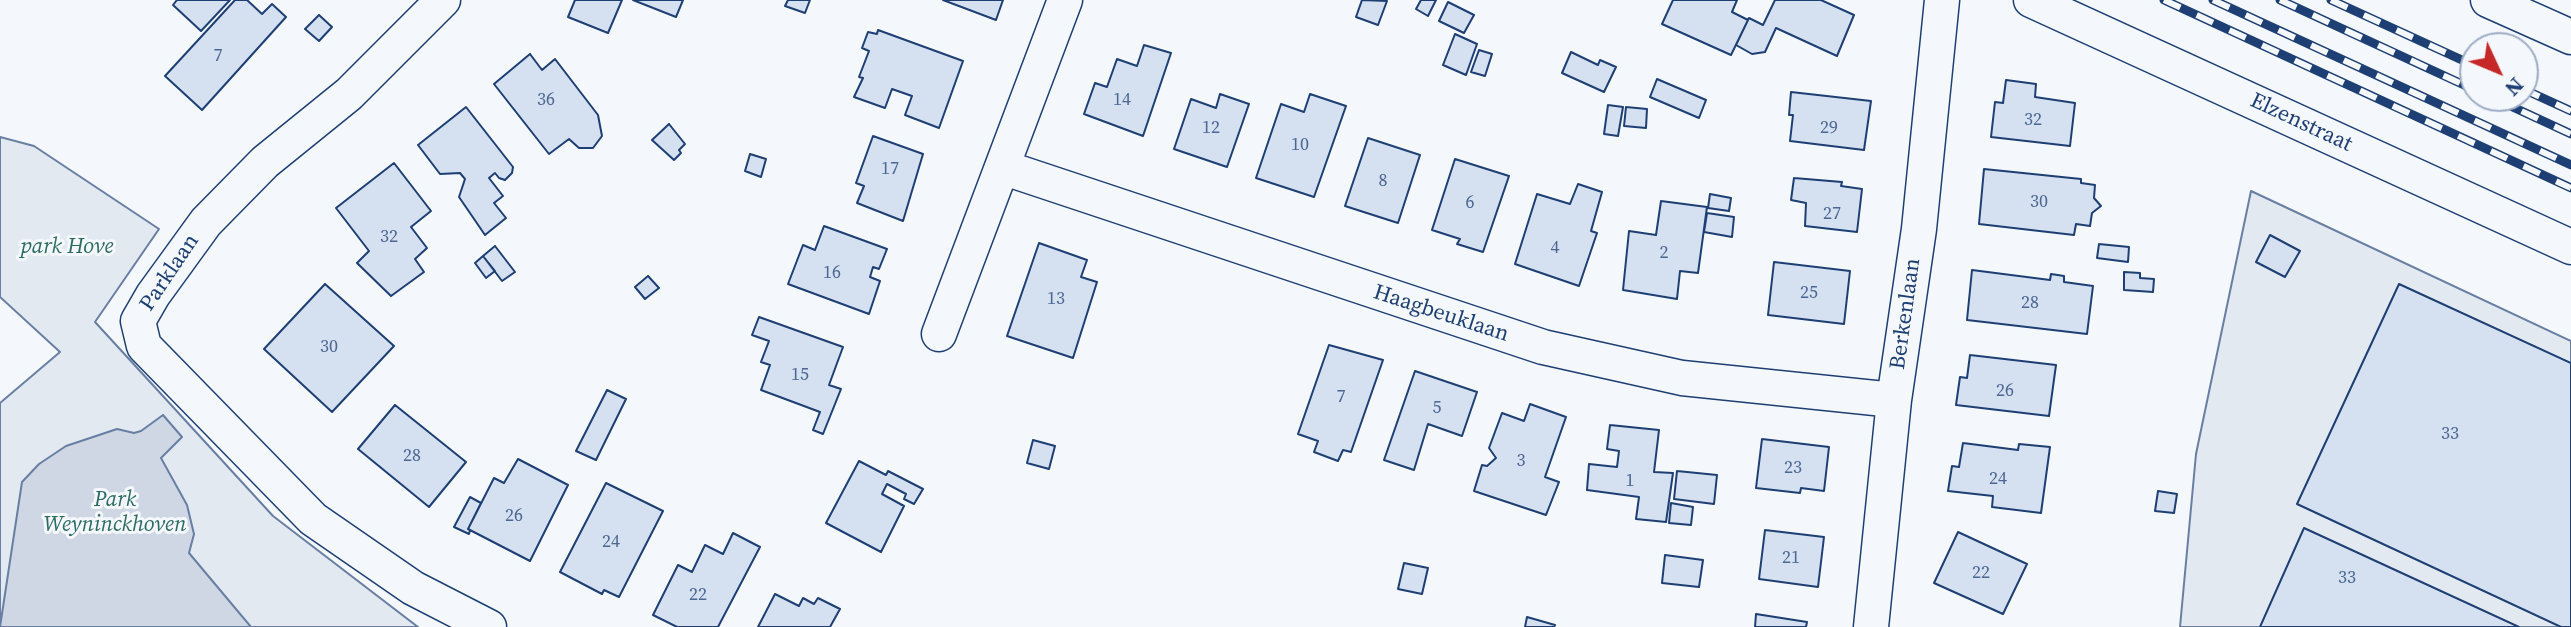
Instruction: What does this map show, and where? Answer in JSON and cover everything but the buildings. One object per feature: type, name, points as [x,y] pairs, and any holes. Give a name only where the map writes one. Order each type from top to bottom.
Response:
[{"type":"street","name":"Parklaan","points":[[443,0],[349,94],[265,162],[206,222],[138,321],[144,346],[313,519],[413,588],[489,627]]},
{"type":"street","points":[[939,334],[1065,0]]},
{"type":"street","name":"Berkenlaan","points":[[1871,627],[1894,400],[1919,229],[1942,0]]},
{"type":"street","name":"Elzenstraat","points":[[2031,0],[2571,247]]},
{"type":"street","points":[[2488,0],[2571,37]]},
{"type":"street","name":"Haagbeuklaan","points":[[1002,167],[1543,347],[1682,378],[1894,400]]},
{"type":"green space","name":"Park Weyninckhoven","points":[[0,137],[34,146],[159,229],[95,322],[273,516],[418,627],[0,627],[0,403],[60,352],[0,297]]},
{"type":"green space","points":[[2251,191],[2571,341],[2571,627],[2180,627],[2196,454]]},
{"type":"shaded area","points":[[163,415],[182,437],[161,458],[187,505],[194,534],[189,553],[251,627],[0,627],[22,482],[39,464],[66,446],[117,429],[134,433],[141,431]]},
{"type":"railway","points":[[2164,0],[2571,188]]},
{"type":"railway","points":[[2213,0],[2571,165]]},
{"type":"railway","points":[[2280,0],[2459,83]]},
{"type":"railway","points":[[2331,0],[2459,59]]},
{"type":"railway","points":[[2539,96],[2571,111]]},
{"type":"railway","points":[[2524,112],[2571,134]]},
{"type":"park label","name":"park Hove","points":[[67,247]]}]
